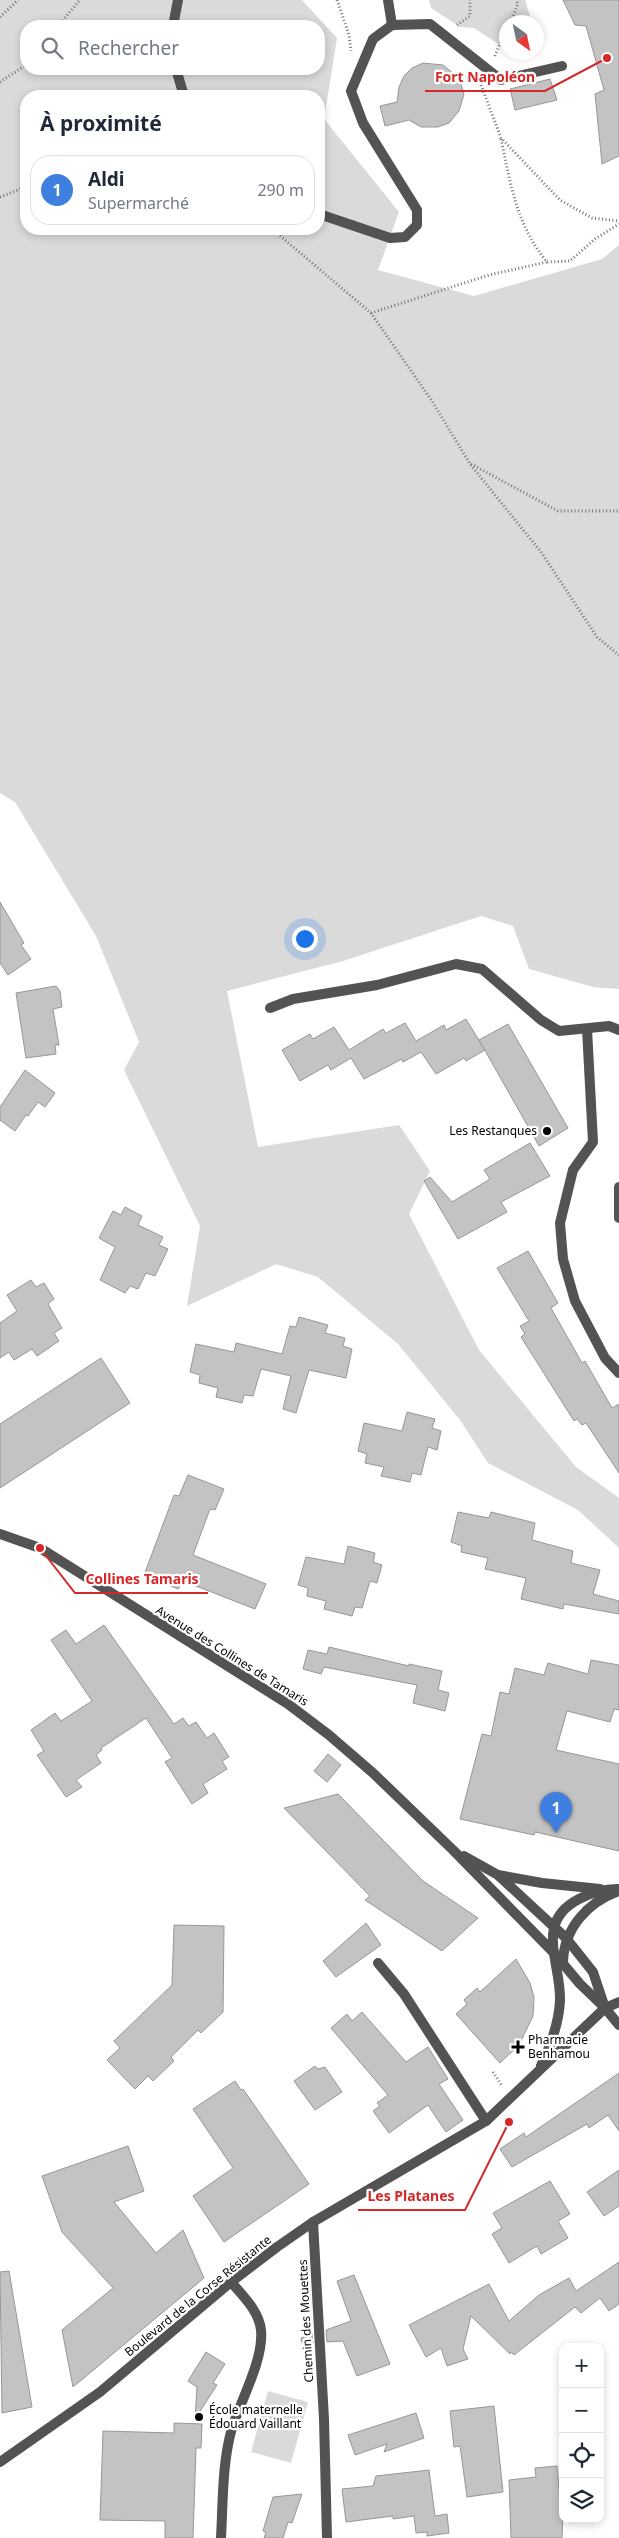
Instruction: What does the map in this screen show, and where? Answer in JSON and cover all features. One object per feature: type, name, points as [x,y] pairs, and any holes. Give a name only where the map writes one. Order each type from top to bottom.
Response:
[{"type":"street","points":[[174,20],[178,0]]},
{"type":"street","points":[[388,0],[392,25]]},
{"type":"street","points":[[325,216],[390,238],[405,237],[417,225],[417,210],[363,123],[352,91],[373,40],[392,25],[430,24],[501,80],[562,66]]},
{"type":"street","points":[[178,75],[182,90]]},
{"type":"street","points":[[270,1008],[293,998],[377,985],[456,964],[482,969],[542,1020],[559,1031],[610,1026],[619,1030]]},
{"type":"street","points":[[587,1028],[593,1142],[573,1170],[560,1223],[563,1259],[575,1301],[606,1358],[619,1373]]},
{"type":"street","points":[[618,1193],[619,1218]]},
{"type":"street","name":"Avenue des Collines de Tamaris","points":[[0,1534],[40,1548],[288,1704],[373,1773],[453,1850],[563,1962],[580,1984],[605,2008]]},
{"type":"street","name":"Avenue des Collines de Tamaris","points":[[453,1850],[498,1875],[554,1925],[593,1972],[605,2008]]},
{"type":"street","name":"Avenue des Collines de Tamaris","points":[[498,1875],[542,1884],[619,1890]]},
{"type":"street","points":[[554,1925],[556,1918],[567,1907],[600,1889]]},
{"type":"street","points":[[563,1962],[566,1938],[582,1915],[595,1902],[619,1890]]},
{"type":"street","name":"Boulevard de la Corse Résistante","points":[[539,2072],[552,2042],[560,1997],[554,1953],[554,1925]]},
{"type":"street","points":[[378,1963],[404,1994],[486,2121]]},
{"type":"street","points":[[619,2002],[605,2008],[619,2026]]},
{"type":"street","name":"Boulevard de la Corse Résistante","points":[[0,2462],[100,2392],[231,2282],[313,2222],[486,2121],[605,2008]]},
{"type":"street","name":"Chemin des Mouettes","points":[[313,2222],[324,2419],[327,2538]]},
{"type":"street","points":[[221,2538],[224,2481],[232,2430],[257,2358],[261,2330],[257,2314],[231,2282]]},
{"type":"path","points":[[0,17],[18,0]]},
{"type":"path","points":[[63,20],[80,0]]},
{"type":"path","points":[[337,0],[349,35],[351,54],[364,61]]},
{"type":"path","points":[[443,34],[470,16],[470,0]]},
{"type":"path","points":[[513,15],[518,4],[516,0]]},
{"type":"path","points":[[488,69],[499,45]]},
{"type":"path","points":[[0,82],[20,69]]},
{"type":"path","points":[[481,84],[501,138],[515,206],[536,249],[547,262]]},
{"type":"path","points":[[501,138],[560,200],[592,218],[619,223]]},
{"type":"path","points":[[0,197],[20,189]]},
{"type":"path","points":[[370,313],[489,275],[547,262],[570,261],[595,239],[619,223]]},
{"type":"path","points":[[279,235],[370,313],[432,401],[470,464],[541,552],[597,637],[619,655]]},
{"type":"path","points":[[470,464],[558,511],[619,511]]},
{"type":"shaded area","points":[[0,0],[302,0],[320,20],[20,20],[20,75],[325,75],[325,25],[337,38],[325,113],[325,90],[20,90],[20,235],[325,235],[325,120],[399,212],[378,270],[474,296],[602,259],[619,245],[619,989],[593,987],[529,969],[513,926],[481,916],[343,961],[227,991],[258,1147],[399,1125],[430,1171],[409,1214],[479,1350],[576,1467],[619,1498],[619,1548],[578,1510],[488,1463],[460,1420],[398,1344],[318,1277],[276,1264],[187,1306],[200,1226],[124,1070],[139,1042],[96,936],[15,802],[0,793]]},
{"type":"shaded area","points":[[429,0],[525,0],[530,15],[499,15],[499,44],[474,28],[460,27],[431,8]]},
{"type":"shaded area","points":[[268,2391],[308,2402],[291,2463],[251,2452]]},
{"type":"building","points":[[563,0],[619,0],[619,156],[602,164],[595,94],[604,90],[586,26],[575,25]]},
{"type":"building","points":[[423,63],[443,65],[459,78],[464,94],[459,111],[449,123],[438,127],[421,127],[409,120],[385,126],[380,106],[397,102],[399,87],[404,76],[412,68]]},
{"type":"building","points":[[550,79],[557,100],[515,110],[510,89]]},
{"type":"building","points":[[0,902],[24,943],[21,945],[31,959],[8,975],[0,963]]},
{"type":"building","points":[[56,986],[60,991],[62,1007],[53,1009],[59,1045],[55,1045],[56,1054],[26,1058],[16,993]]},
{"type":"building","points":[[466,1019],[485,1050],[466,1061],[464,1058],[436,1074],[421,1052],[403,1062],[402,1059],[364,1079],[351,1058],[331,1070],[328,1065],[300,1081],[282,1050],[310,1034],[313,1039],[334,1027],[349,1050],[383,1029],[386,1033],[405,1023],[416,1041],[444,1025],[446,1030]]},
{"type":"building","points":[[508,1024],[568,1128],[539,1146],[479,1040]]},
{"type":"building","points":[[25,1070],[55,1093],[45,1107],[38,1102],[15,1131],[0,1120],[0,1107]]},
{"type":"building","points":[[530,1143],[550,1176],[501,1202],[507,1212],[458,1239],[424,1181],[430,1177],[452,1202],[490,1179],[484,1170]]},
{"type":"building","points":[[125,1207],[142,1216],[138,1225],[163,1237],[159,1245],[168,1249],[155,1276],[146,1273],[138,1289],[130,1286],[125,1293],[100,1280],[115,1247],[99,1238],[113,1211],[121,1215]]},
{"type":"building","points":[[528,1251],[558,1303],[551,1308],[582,1363],[585,1361],[612,1408],[619,1404],[619,1473],[586,1423],[582,1425],[577,1419],[574,1421],[521,1337],[525,1334],[520,1326],[529,1321],[497,1268]]},
{"type":"building","points":[[31,1280],[36,1287],[44,1283],[54,1299],[48,1304],[62,1328],[54,1333],[59,1341],[37,1356],[32,1349],[14,1360],[9,1352],[0,1358],[0,1323],[17,1311],[7,1295]]},
{"type":"building","points":[[299,1317],[328,1325],[325,1333],[345,1338],[343,1346],[352,1349],[346,1378],[309,1370],[296,1413],[283,1409],[291,1376],[261,1369],[253,1396],[244,1395],[242,1403],[216,1397],[218,1388],[199,1383],[200,1375],[190,1372],[196,1344],[234,1352],[236,1343],[282,1354],[290,1326],[296,1327]]},
{"type":"building","points":[[101,1358],[130,1403],[0,1488],[0,1424]]},
{"type":"building","points":[[407,1412],[435,1419],[432,1428],[441,1431],[437,1450],[428,1447],[421,1475],[412,1473],[410,1482],[381,1476],[384,1467],[365,1463],[367,1454],[358,1451],[364,1423],[402,1431]]},
{"type":"building","points":[[188,1475],[224,1489],[215,1510],[210,1509],[193,1555],[266,1584],[255,1609],[183,1581],[178,1589],[144,1575],[174,1495],[179,1496]]},
{"type":"building","points":[[458,1512],[489,1518],[491,1512],[535,1523],[532,1540],[573,1551],[571,1563],[600,1570],[593,1594],[619,1601],[619,1614],[564,1604],[563,1609],[521,1599],[526,1578],[485,1569],[488,1558],[461,1552],[462,1546],[451,1542]]},
{"type":"building","points":[[348,1546],[375,1553],[373,1562],[382,1565],[377,1583],[370,1581],[362,1608],[355,1607],[352,1616],[324,1609],[326,1601],[307,1596],[308,1588],[298,1585],[306,1557],[344,1564]]},
{"type":"building","points":[[104,1625],[174,1724],[183,1718],[189,1726],[196,1722],[207,1738],[214,1733],[229,1757],[222,1761],[227,1769],[203,1784],[208,1793],[192,1804],[165,1762],[172,1758],[146,1718],[101,1748],[102,1750],[96,1755],[101,1763],[76,1780],[82,1787],[66,1797],[37,1755],[44,1751],[31,1730],[55,1713],[61,1721],[92,1701],[51,1640],[66,1630],[76,1644]]},
{"type":"building","points":[[329,1647],[409,1666],[409,1664],[442,1671],[438,1690],[449,1693],[445,1711],[413,1703],[417,1685],[324,1667],[321,1674],[303,1669],[308,1650],[327,1654]]},
{"type":"building","points":[[591,1660],[619,1665],[619,1710],[614,1709],[610,1722],[567,1711],[556,1750],[619,1764],[619,1851],[535,1832],[534,1835],[460,1819],[482,1734],[491,1736],[500,1692],[509,1694],[515,1668],[544,1675],[548,1663],[588,1674]]},
{"type":"building","points":[[328,1754],[341,1765],[327,1782],[314,1771]]},
{"type":"building","points":[[338,1794],[423,1881],[478,1918],[442,1951],[365,1900],[370,1896],[284,1808]]},
{"type":"building","points":[[366,1923],[381,1945],[336,1977],[323,1961]]},
{"type":"building","points":[[174,1925],[224,1926],[223,2012],[201,2033],[198,2030],[171,2057],[174,2061],[153,2081],[148,2076],[135,2089],[107,2060],[120,2048],[114,2041],[172,1985]]},
{"type":"building","points":[[516,1959],[530,1983],[534,1997],[533,2016],[519,2045],[500,2063],[456,2014],[467,2004],[464,2000],[477,1988],[480,1992]]},
{"type":"building","points":[[362,2012],[406,2062],[428,2047],[448,2079],[439,2084],[463,2120],[446,2132],[428,2105],[389,2133],[373,2111],[380,2106],[377,2103],[388,2095],[331,2028],[347,2014],[352,2021]]},
{"type":"building","points":[[315,2066],[318,2069],[325,2067],[342,2092],[315,2110],[294,2081]]},
{"type":"building","points":[[619,2073],[619,2131],[608,2115],[589,2128],[587,2124],[512,2167],[500,2149],[524,2133],[526,2137]]},
{"type":"building","points":[[235,2081],[241,2090],[243,2089],[309,2184],[224,2242],[193,2196],[233,2168],[193,2109]]},
{"type":"building","points":[[128,2146],[144,2191],[114,2202],[156,2253],[183,2230],[204,2278],[73,2387],[62,2330],[113,2288],[62,2232],[42,2176]]},
{"type":"building","points":[[619,2170],[619,2206],[604,2216],[587,2192]]},
{"type":"building","points":[[550,2181],[570,2214],[558,2221],[568,2238],[541,2254],[537,2246],[509,2263],[492,2234],[502,2228],[493,2213]]},
{"type":"building","points":[[619,2262],[619,2304],[609,2311],[600,2298],[581,2313],[575,2307],[514,2355],[511,2352],[510,2354],[471,2316],[463,2349],[468,2359],[447,2366],[441,2348],[426,2357],[409,2325],[489,2284],[509,2321],[539,2295],[569,2278],[576,2291]]},
{"type":"building","points":[[9,2271],[32,2407],[2,2413],[0,2272]]},
{"type":"building","points":[[354,2275],[390,2364],[357,2376],[343,2341],[327,2342],[326,2330],[351,2321],[337,2281]]},
{"type":"building","points":[[312,2334],[313,2343],[302,2343],[301,2338]]},
{"type":"building","points":[[206,2352],[225,2364],[213,2383],[217,2385],[195,2419],[197,2387],[188,2381]]},
{"type":"building","points":[[494,2406],[503,2492],[467,2497],[460,2446],[454,2447],[450,2411]]},
{"type":"building","points":[[416,2413],[424,2438],[384,2452],[387,2444],[355,2455],[348,2435]]},
{"type":"building","points":[[174,2423],[202,2424],[201,2448],[196,2448],[193,2538],[165,2538],[165,2521],[100,2520],[103,2431],[174,2433]]},
{"type":"building","points":[[557,2466],[559,2523],[563,2523],[562,2538],[511,2538],[509,2480],[536,2477],[535,2468]]},
{"type":"building","points":[[429,2470],[435,2516],[447,2514],[449,2533],[427,2536],[427,2532],[416,2533],[414,2516],[393,2519],[393,2516],[346,2522],[342,2489],[373,2486],[376,2476]]},
{"type":"building","points":[[302,2494],[292,2523],[288,2522],[283,2538],[264,2538],[266,2532],[263,2531],[273,2497]]},
{"type":"place","name":"Fort Napoléon","points":[[607,58]]},
{"type":"place","name":"Les Restanques","points":[[547,1131]]},
{"type":"place","name":"Collines Tamaris","points":[[40,1548]]},
{"type":"place","name":"Aldi","points":[[556,1833]]},
{"type":"place","name":"Pharmacie Benhamou","points":[[518,2047]]},
{"type":"place","name":"Les Platanes","points":[[509,2122]]},
{"type":"place","name":"École maternelle Édouard Vaillant","points":[[199,2417]]}]
